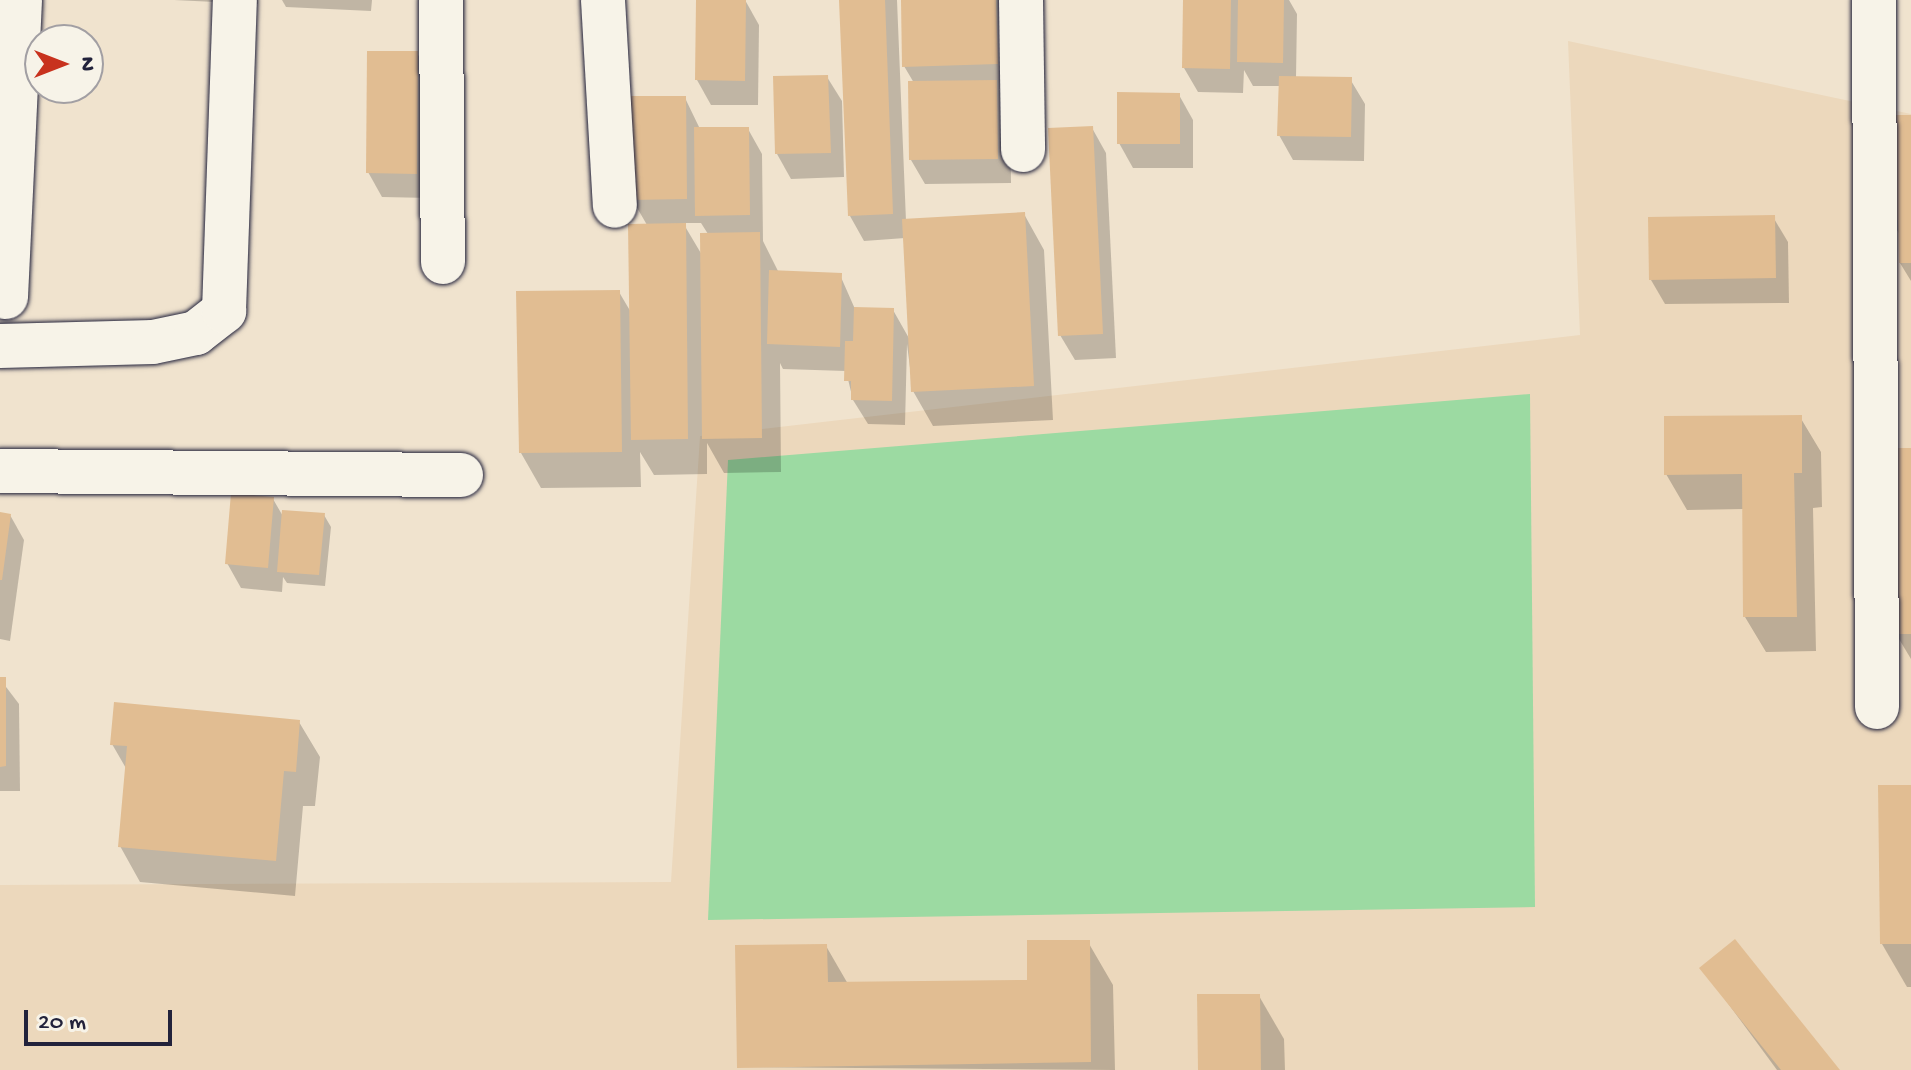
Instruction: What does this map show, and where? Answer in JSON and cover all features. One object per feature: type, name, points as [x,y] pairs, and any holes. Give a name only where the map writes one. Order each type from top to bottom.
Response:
[{"type":"street","points":[[6,297],[20,0]]},
{"type":"street","points":[[0,346],[153,342],[196,333],[224,311],[235,0]]},
{"type":"street","points":[[441,0],[443,262]]},
{"type":"street","points":[[603,0],[615,206]]},
{"type":"street","points":[[1021,0],[1023,150]]},
{"type":"street","points":[[1874,0],[1877,707]]},
{"type":"street","points":[[0,471],[461,475]]},
{"type":"shaded area","points":[[1568,41],[1911,114],[1911,1070],[0,1070],[0,885],[671,882],[700,436],[1580,335]]},
{"type":"green space","points":[[1530,394],[1535,907],[708,920],[728,460]]},
{"type":"building","points":[[696,0],[746,0],[745,81],[695,80]]},
{"type":"building","points":[[839,0],[885,0],[893,214],[848,216]]},
{"type":"building","points":[[901,0],[996,0],[998,64],[902,67]]},
{"type":"building","points":[[1183,0],[1231,0],[1230,69],[1182,68]]},
{"type":"building","points":[[1238,0],[1284,0],[1283,63],[1237,62]]},
{"type":"building","points":[[367,51],[418,51],[417,174],[366,173]]},
{"type":"building","points":[[828,75],[831,153],[775,154],[773,76]]},
{"type":"building","points":[[1279,76],[1352,77],[1351,137],[1277,136]]},
{"type":"building","points":[[997,80],[998,159],[909,160],[908,81]]},
{"type":"building","points":[[1117,92],[1180,93],[1180,144],[1117,144]]},
{"type":"building","points":[[628,96],[686,96],[687,199],[630,200]]},
{"type":"building","points":[[1896,115],[1911,115],[1911,263],[1899,263],[1898,220],[1889,220],[1889,187],[1897,187]]},
{"type":"building","points":[[1093,126],[1103,334],[1058,336],[1048,128]]},
{"type":"building","points":[[694,127],[749,127],[750,215],[695,216]]},
{"type":"building","points":[[1025,212],[1034,386],[911,392],[902,219]]},
{"type":"building","points":[[1775,215],[1776,278],[1649,280],[1648,217]]},
{"type":"building","points":[[686,223],[688,439],[631,440],[628,224]]},
{"type":"building","points":[[760,232],[762,438],[702,439],[700,233]]},
{"type":"building","points":[[769,270],[842,273],[840,347],[767,344]]},
{"type":"building","points":[[620,290],[622,452],[519,453],[516,291]]},
{"type":"building","points":[[854,307],[894,308],[892,401],[851,400],[851,381],[844,381],[845,341],[853,341]]},
{"type":"building","points":[[1802,415],[1802,473],[1794,473],[1797,617],[1743,617],[1742,474],[1664,475],[1664,416]]},
{"type":"building","points":[[1891,448],[1911,448],[1911,634],[1894,634]]},
{"type":"building","points":[[231,493],[274,497],[268,568],[225,564]]},
{"type":"building","points":[[282,510],[325,513],[319,575],[277,572]]},
{"type":"building","points":[[0,512],[11,514],[2,580],[0,580]]},
{"type":"building","points":[[0,677],[6,677],[6,766],[0,767]]},
{"type":"building","points":[[114,702],[300,720],[296,772],[284,771],[276,861],[118,847],[127,746],[110,745]]},
{"type":"building","points":[[1878,785],[1911,785],[1911,944],[1880,944]]},
{"type":"building","points":[[1735,939],[1840,1070],[1781,1070],[1699,968]]},
{"type":"building","points":[[1027,940],[1090,940],[1091,1062],[737,1068],[735,945],[827,944],[828,982],[1027,980]]},
{"type":"building","points":[[1197,994],[1260,994],[1261,1070],[1198,1070]]}]
